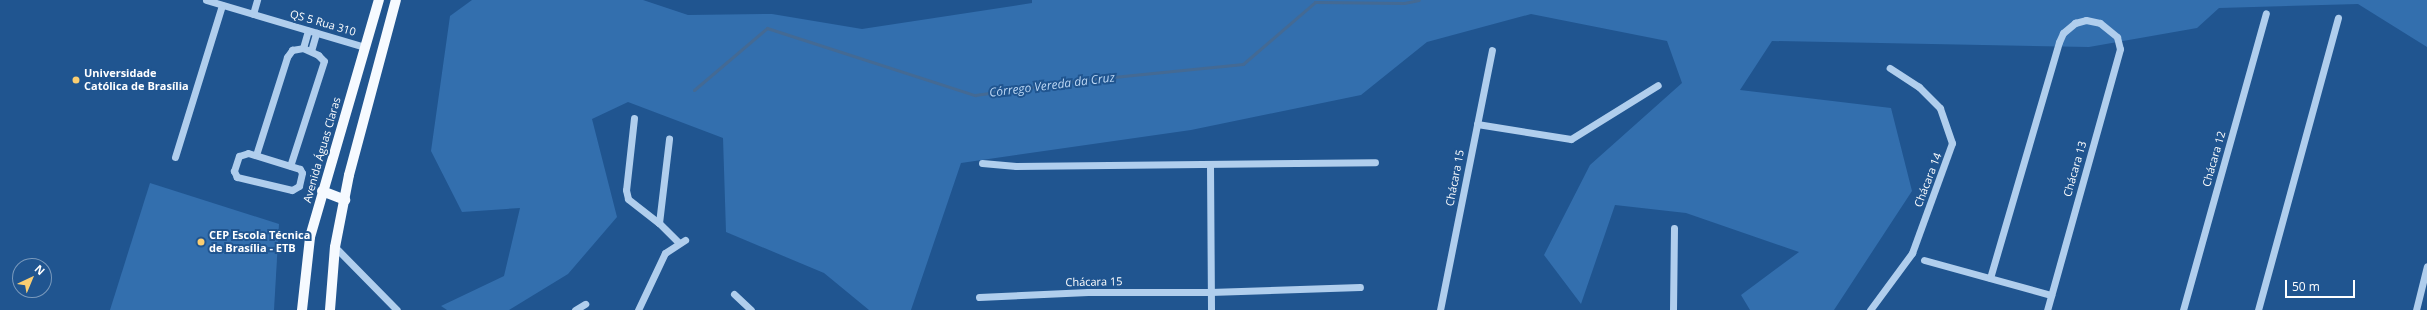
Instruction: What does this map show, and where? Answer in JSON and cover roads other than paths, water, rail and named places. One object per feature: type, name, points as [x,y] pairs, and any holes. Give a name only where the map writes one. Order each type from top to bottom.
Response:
[{"type":"main road","name":"Avenida Águas Claras","points":[[302,310],[308,250],[322,192],[379,0]]},
{"type":"main road","points":[[330,310],[335,247],[349,175],[396,0]]},
{"type":"main road","points":[[322,192],[345,200]]},
{"type":"street","name":"QS 5 Rua 310","points":[[206,0],[365,47]]},
{"type":"street","points":[[253,14],[257,0]]},
{"type":"street","points":[[174,157],[222,5]]},
{"type":"street","name":"Chácara 12","points":[[2183,310],[2266,13]]},
{"type":"street","points":[[2258,310],[2338,18]]},
{"type":"street","name":"Chácara 13","points":[[1990,278],[2054,56],[2063,33],[2075,23],[2086,20],[2100,23],[2110,29],[2117,37],[2120,49],[2047,310]]},
{"type":"street","points":[[303,48],[308,31]]},
{"type":"street","points":[[311,51],[316,33]]},
{"type":"street","points":[[256,155],[287,57],[292,50],[303,48],[311,51],[324,61],[290,166]]},
{"type":"street","name":"Chácara 15","points":[[1440,310],[1492,50]]},
{"type":"street","name":"Chácara 14","points":[[1870,310],[1912,253],[1952,143],[1940,108],[1919,87],[1890,68]]},
{"type":"street","points":[[1477,124],[1571,139],[1658,84]]},
{"type":"street","points":[[634,118],[626,190],[628,199],[682,241],[665,253],[638,310]]},
{"type":"street","points":[[660,223],[669,139]]},
{"type":"street","points":[[241,154],[256,155],[290,166],[302,172],[298,186],[292,190],[235,175],[234,171],[241,154]]},
{"type":"street","points":[[982,163],[1016,166],[1375,162]]},
{"type":"street","points":[[1210,165],[1211,310]]},
{"type":"street","points":[[1673,310],[1674,228]]},
{"type":"street","points":[[335,247],[397,310]]},
{"type":"street","points":[[1924,260],[2051,295]]},
{"type":"street","points":[[334,263],[350,263]]},
{"type":"street","points":[[2416,310],[2427,266]]},
{"type":"street","name":"Chácara 15","points":[[979,297],[1088,292],[1210,292],[1360,287]]},
{"type":"street","points":[[734,294],[751,310]]},
{"type":"street","points":[[575,310],[585,304]]},
{"type":"waterway","name":"Córrego Vereda da Cruz","points":[[694,90],[767,28],[975,95],[1083,80],[1243,64],[1315,2],[1404,3],[1419,0]]},
{"type":"place","name":"Universidade Católica de Brasília","points":[[76,80]]},
{"type":"place","name":"CEP Escola Técnica de Brasília - ETB","points":[[201,242]]}]
